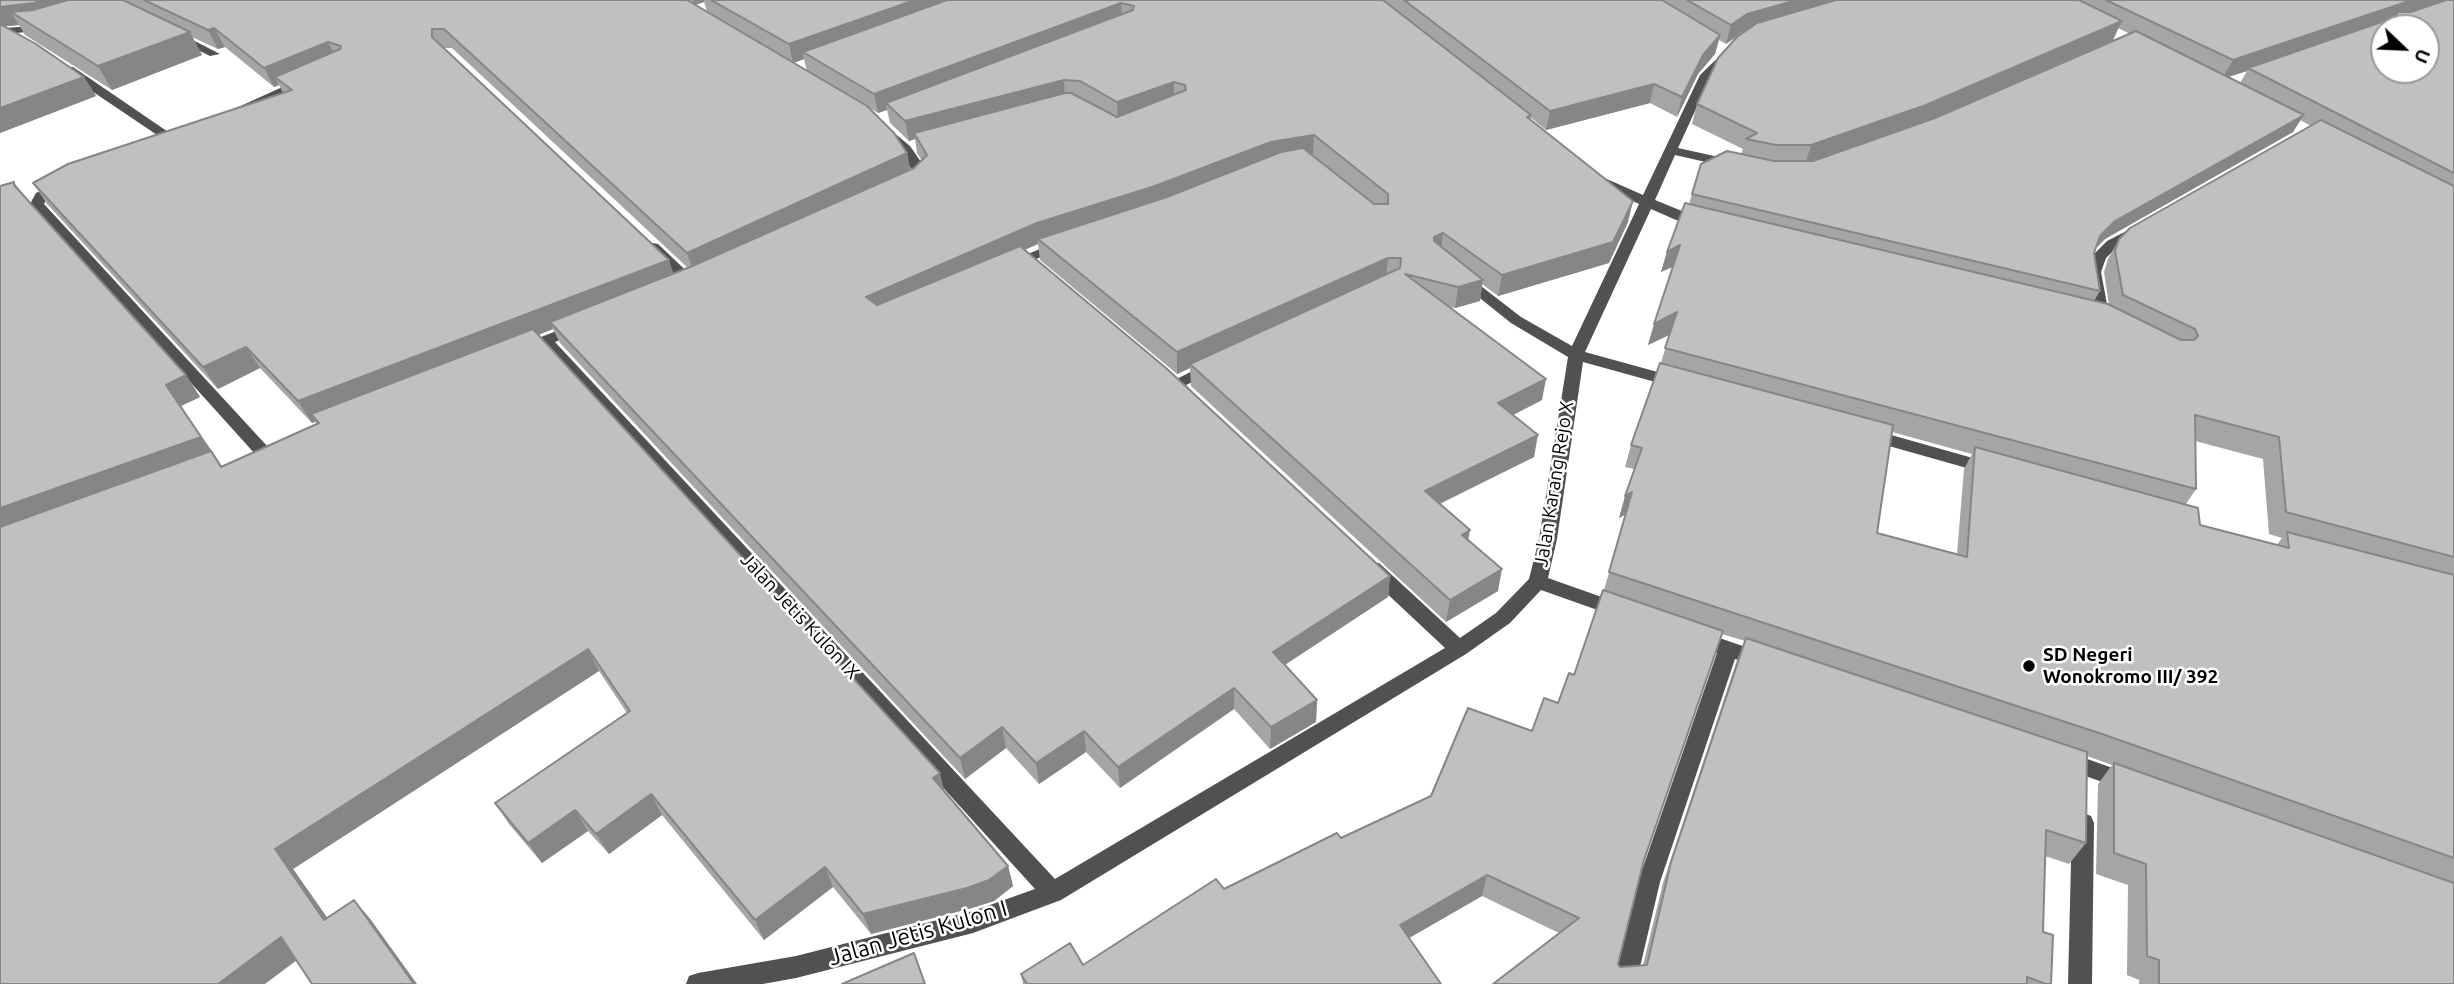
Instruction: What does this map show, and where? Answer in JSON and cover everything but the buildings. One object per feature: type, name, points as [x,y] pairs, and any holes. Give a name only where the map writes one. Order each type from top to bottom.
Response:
[{"type":"street","points":[[3,30],[58,23]]},
{"type":"street","points":[[164,29],[214,54]]},
{"type":"street","points":[[3,30],[29,45]]},
{"type":"street","name":"Jalan Karang Rejo X","points":[[1053,893],[1459,649],[1503,618],[1538,582],[1548,540],[1576,355],[1706,75],[1722,49],[1747,37]]},
{"type":"street","points":[[54,59],[171,138]]},
{"type":"street","points":[[232,112],[318,76]]},
{"type":"street","points":[[890,116],[877,121],[911,147],[921,175],[900,188]]},
{"type":"street","points":[[1673,151],[1744,166]]},
{"type":"street","points":[[1582,169],[1592,177],[1648,204],[1681,217],[1721,227]]},
{"type":"street","points":[[69,182],[47,192],[37,204],[262,451]]},
{"type":"street","points":[[2101,320],[2094,272],[2099,256],[2112,244],[2158,218]]},
{"type":"street","points":[[642,237],[691,283]]},
{"type":"street","points":[[1001,268],[1031,262],[1071,241]]},
{"type":"street","points":[[1451,269],[1516,320],[1576,355],[1693,387]]},
{"type":"street","points":[[507,355],[594,321]]},
{"type":"street","name":"Jalan Jetis Kulon IX","points":[[545,340],[1053,893]]},
{"type":"street","points":[[1201,408],[1170,379],[1233,356]]},
{"type":"street","points":[[1853,431],[2000,471]]},
{"type":"street","points":[[1360,556],[1459,649]]},
{"type":"street","points":[[1538,582],[1642,619]]},
{"type":"street","points":[[1679,632],[1781,666]]},
{"type":"street","points":[[1624,984],[1649,882],[1728,649]]},
{"type":"street","points":[[2045,754],[2149,790]]},
{"type":"street","points":[[2080,984],[2085,767]]},
{"type":"street","name":"Jalan Jetis Kulon I","points":[[698,984],[799,975],[973,922],[1053,893]]},
{"type":"place","name":"SD Negeri Wonokromo III/ 392","points":[[2029,666]]}]
